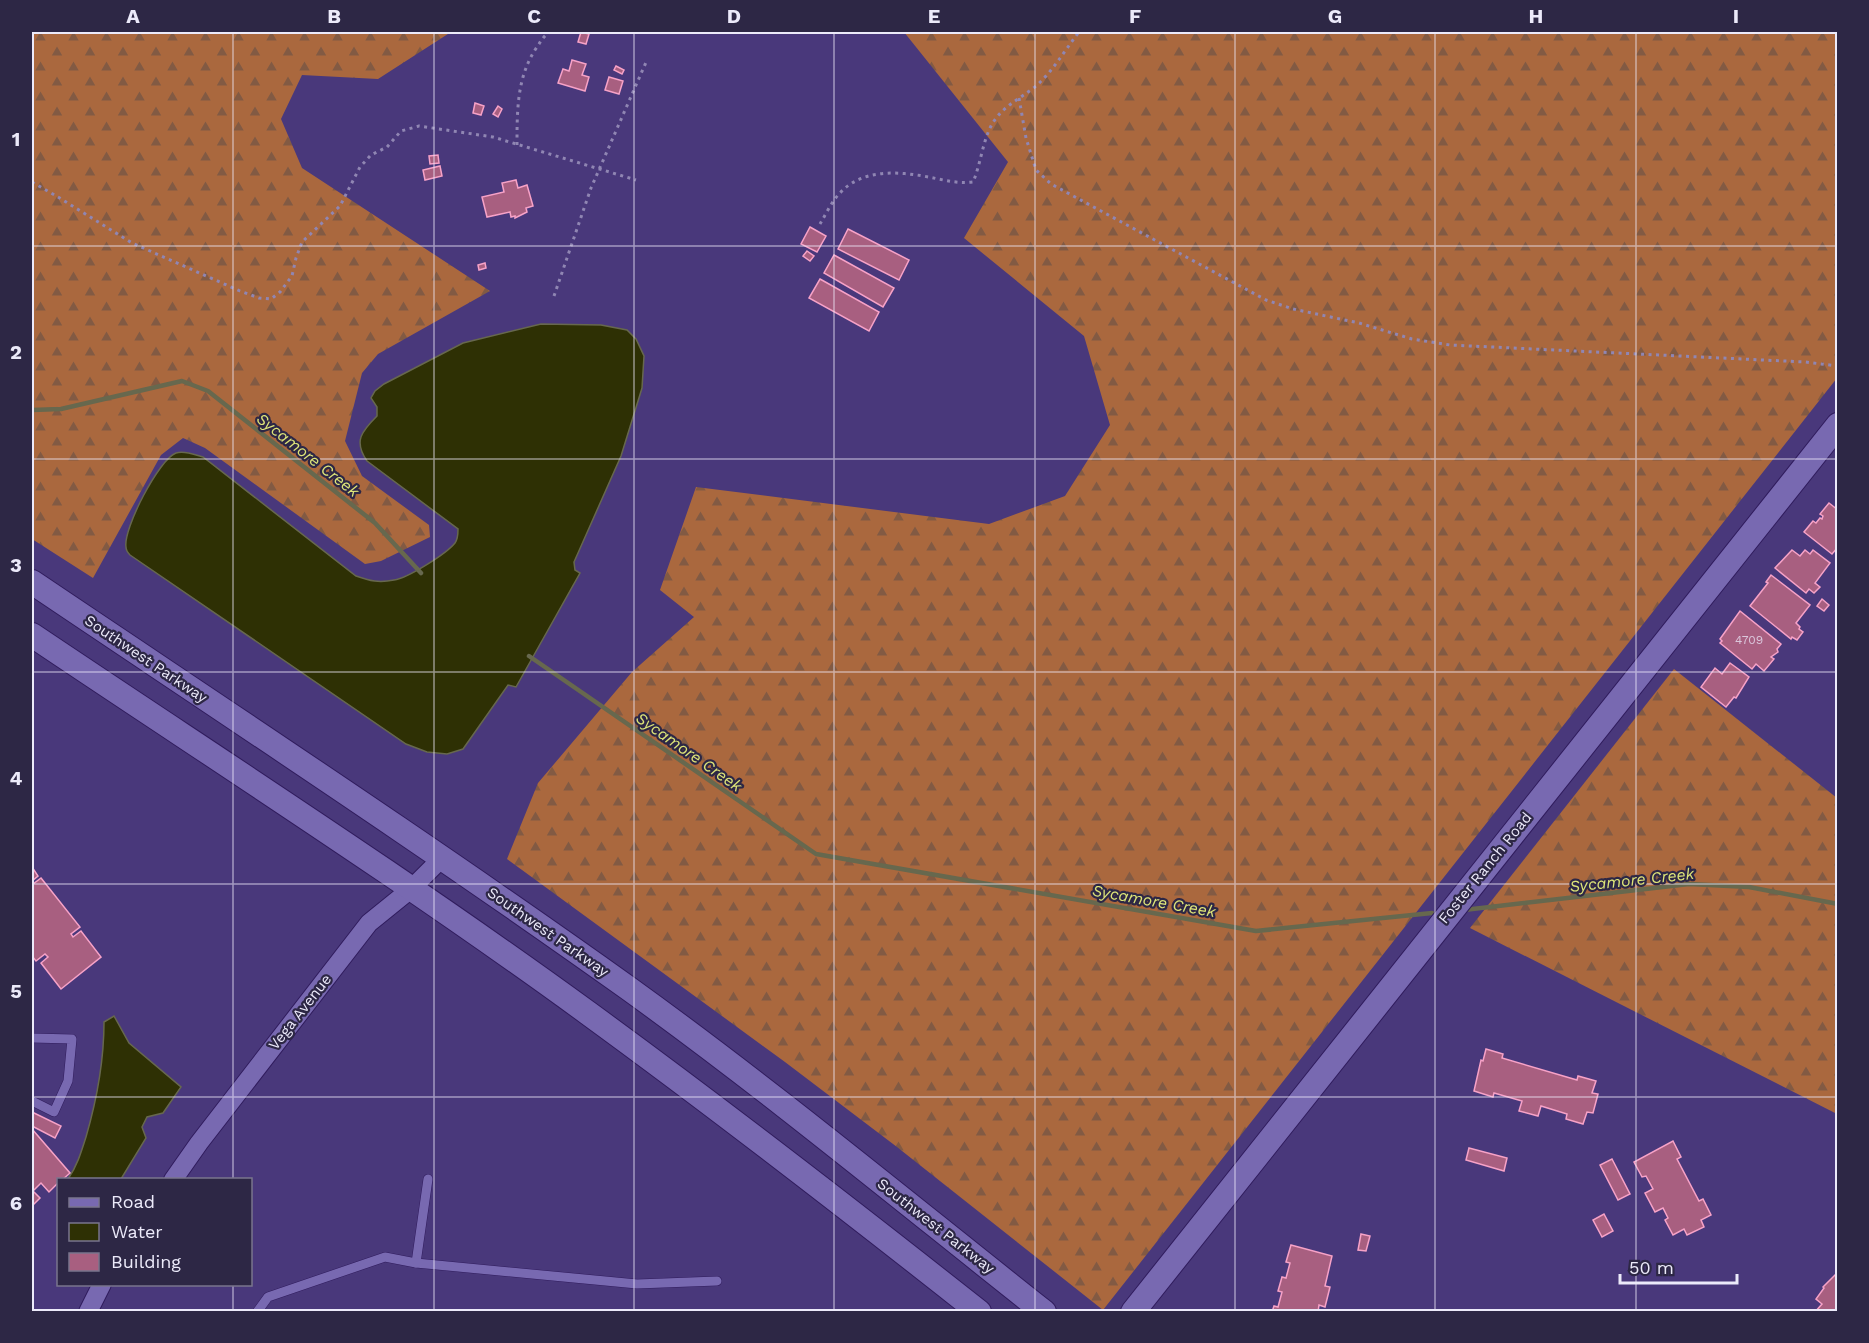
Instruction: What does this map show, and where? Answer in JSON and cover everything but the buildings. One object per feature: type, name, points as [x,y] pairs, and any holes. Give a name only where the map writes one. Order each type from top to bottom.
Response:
[{"type":"main road","name":"Foster Ranch Road","points":[[1133,1311],[1838,425]]},
{"type":"main road","name":"Southwest Parkway","points":[[32,582],[442,858],[619,982],[738,1070],[1044,1311]]},
{"type":"main road","points":[[32,635],[411,889],[605,1026],[791,1164],[979,1311]]},
{"type":"street","name":"Vega Avenue","points":[[174,1178],[369,923],[411,889],[442,858]]},
{"type":"street","points":[[88,1311],[101,1286]]},
{"type":"lane","points":[[32,1038],[72,1039],[68,1081],[54,1112],[32,1101]]},
{"type":"lane","points":[[416,1263],[428,1179]]},
{"type":"lane","points":[[257,1311],[268,1297],[385,1257],[416,1263],[637,1284],[717,1281]]},
{"type":"path","points":[[517,145],[521,78],[528,61],[544,35],[550,32]]},
{"type":"path","points":[[820,224],[839,193],[853,181],[874,173],[921,176],[957,184],[973,182],[992,123],[1003,110],[1036,85],[1051,70],[1079,32]]},
{"type":"path","points":[[554,296],[599,170],[647,60]]},
{"type":"path","points":[[1019,98],[1026,138],[1036,170],[1051,184],[1266,300],[1293,309],[1359,323],[1412,339],[1450,345],[1782,361],[1838,366]]},
{"type":"path","points":[[32,182],[132,243],[240,291],[259,298],[271,299],[280,292],[291,276],[302,242],[340,206],[360,167],[371,155],[387,147],[401,131],[419,126],[493,137],[636,180]]},
{"type":"green space","points":[[32,32],[451,32],[378,79],[302,75],[281,119],[302,168],[490,291],[378,354],[362,373],[345,441],[362,476],[429,525],[430,537],[381,561],[365,564],[205,448],[183,438],[161,455],[93,578],[32,539]]},
{"type":"green space","points":[[904,32],[1837,32],[1837,378],[1103,1310],[897,1147],[785,1062],[507,859],[538,783],[632,672],[694,617],[660,590],[696,487],[989,524],[1065,496],[1110,425],[1084,336],[964,238],[1008,162]]},
{"type":"green space","points":[[1674,669],[1837,798],[1837,1114],[1470,928]]},
{"type":"water","points":[[541,324],[601,325],[627,330],[636,339],[644,356],[642,388],[621,456],[574,562],[575,570],[580,573],[516,687],[508,685],[463,749],[447,754],[427,752],[406,744],[127,551],[130,526],[152,481],[169,458],[176,453],[183,452],[203,457],[356,576],[375,581],[389,581],[417,570],[455,543],[458,529],[367,461],[360,442],[367,427],[377,416],[377,407],[371,398],[375,391],[384,384],[463,343]]},
{"type":"water","points":[[114,1016],[129,1043],[181,1087],[163,1113],[147,1117],[142,1127],[146,1138],[122,1178],[69,1178],[80,1154],[93,1109],[101,1066],[104,1022]]},
{"type":"waterway","name":"Sycamore Creek","points":[[32,410],[61,409],[182,381],[208,391],[375,523],[421,573]]},
{"type":"waterway","name":"Sycamore Creek","points":[[529,656],[816,854],[1256,931],[1432,913]]},
{"type":"waterway","name":"Sycamore Creek","points":[[1464,910],[1689,884],[1749,887],[1838,904]]}]
